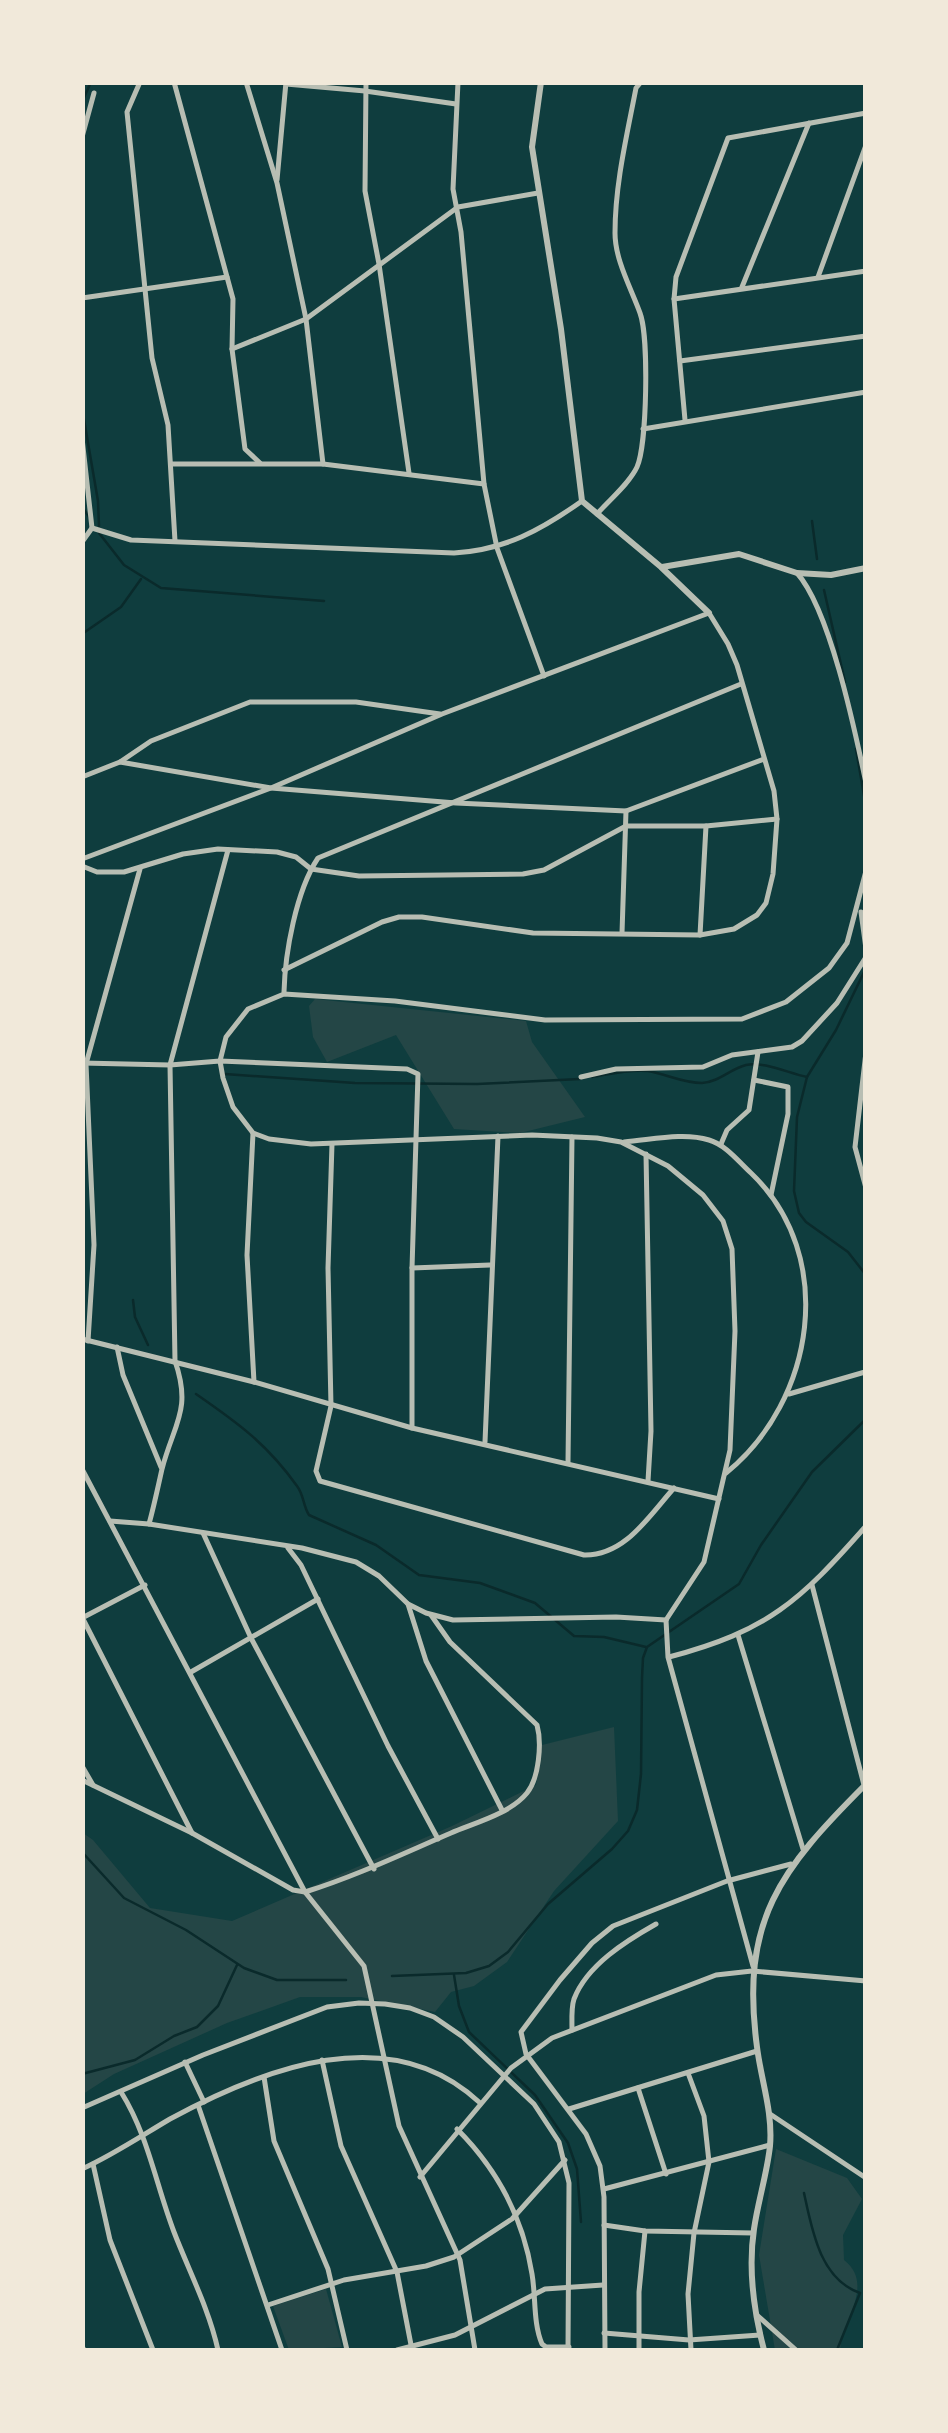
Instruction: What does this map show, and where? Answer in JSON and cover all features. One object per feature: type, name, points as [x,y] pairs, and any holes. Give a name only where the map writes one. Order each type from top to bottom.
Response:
[{"type":"street","points":[[140,82],[127,112],[152,358],[168,426],[174,541]]},
{"type":"street","points":[[174,82],[232,298],[232,349],[245,449],[260,463]]},
{"type":"street","points":[[246,82],[276,182],[306,319],[323,464]]},
{"type":"street","points":[[366,82],[365,191],[409,473]]},
{"type":"street","points":[[458,82],[452,190],[458,208],[484,484],[497,548],[544,676]]},
{"type":"street","points":[[284,970],[399,917],[519,932],[700,935],[734,929],[763,908],[772,874],[777,819],[774,791],[728,644],[709,614],[582,501],[561,329],[532,147],[541,82]]},
{"type":"street","points":[[597,514],[637,466],[642,429],[646,361],[642,318],[614,236],[622,159],[636,88],[641,82]]},
{"type":"street","points":[[276,182],[286,83],[456,104]]},
{"type":"street","points":[[82,138],[94,93]]},
{"type":"street","points":[[685,420],[674,298],[676,278],[728,138],[866,113]]},
{"type":"street","points":[[742,288],[809,123]]},
{"type":"street","points":[[818,277],[866,145]]},
{"type":"street","points":[[232,349],[306,319],[458,208],[538,193]]},
{"type":"street","points":[[674,298],[866,271]]},
{"type":"street","points":[[82,298],[227,277]]},
{"type":"street","points":[[680,362],[866,336]]},
{"type":"street","points":[[642,429],[866,392]]},
{"type":"street","points":[[82,438],[92,528],[82,542]]},
{"type":"street","points":[[171,464],[323,464],[484,484]]},
{"type":"street","points":[[92,528],[131,540],[454,553],[497,548],[550,523],[582,501]]},
{"type":"street","points":[[661,568],[739,554],[796,573],[831,575],[866,568]]},
{"type":"street","points":[[796,573],[807,585],[820,612],[866,783]]},
{"type":"street","points":[[82,863],[442,714],[709,614]]},
{"type":"street","points":[[284,994],[284,970],[292,932],[318,858],[741,684]]},
{"type":"street","points":[[82,777],[120,762],[151,741],[250,702],[356,702],[442,714]]},
{"type":"street","points":[[120,762],[271,788],[456,803],[626,811],[764,758]]},
{"type":"street","points":[[622,934],[626,811]]},
{"type":"street","points":[[82,863],[109,874],[140,869],[183,854],[228,850],[277,852],[296,857],[311,869],[359,876],[523,874],[544,870],[626,826],[706,826],[777,819]]},
{"type":"street","points":[[700,935],[706,826]]},
{"type":"street","points":[[149,1524],[183,1409],[183,1384],[174,1361],[170,1065],[228,850]]},
{"type":"street","points":[[140,869],[84,1063],[94,1245],[85,1340],[254,1382],[412,1428],[719,1499]]},
{"type":"street","points":[[726,1473],[756,1444],[789,1394],[804,1338],[803,1283],[796,1245],[782,1212],[771,1195],[721,1144],[690,1137],[622,1142],[498,1136],[332,1144],[292,1142],[254,1133],[233,1107],[220,1061],[234,1022],[255,1005],[284,994],[545,1020],[742,1018],[786,1002],[828,968],[847,943],[866,871]]},
{"type":"street","points":[[860,904],[866,949]]},
{"type":"street","points":[[581,1077],[616,1069],[703,1067],[732,1056],[792,1047],[837,1003],[866,957]]},
{"type":"street","points":[[721,1144],[727,1130],[749,1110],[758,1052]]},
{"type":"street","points":[[866,1052],[856,1147],[866,1188]]},
{"type":"street","points":[[84,1063],[170,1065],[220,1061],[415,1072],[420,1079],[412,1268],[412,1428]]},
{"type":"street","points":[[754,1080],[788,1086],[788,1114],[771,1195]]},
{"type":"street","points":[[254,1133],[247,1255],[254,1382]]},
{"type":"street","points":[[485,1442],[498,1136]]},
{"type":"street","points":[[568,1462],[572,1137]]},
{"type":"street","points":[[622,1142],[668,1166],[703,1196],[724,1221],[732,1249],[733,1430],[726,1473],[704,1562],[666,1620],[668,1658],[752,1968],[758,2051],[770,2114],[770,2145],[753,2233],[752,2285],[764,2350]]},
{"type":"street","points":[[332,1144],[328,1268],[331,1406],[316,1471],[326,1484],[584,1555],[610,1552],[623,1544],[674,1488]]},
{"type":"street","points":[[646,1154],[652,1431],[648,1482]]},
{"type":"street","points":[[412,1268],[490,1265]]},
{"type":"street","points":[[117,1347],[124,1375],[162,1470]]},
{"type":"street","points":[[789,1394],[865,1372]]},
{"type":"street","points":[[82,1470],[305,1892],[364,1966],[399,2126],[458,2255],[475,2350]]},
{"type":"street","points":[[110,1521],[286,1546],[368,1567],[408,1604],[431,1615],[470,1621],[548,1617],[666,1620]]},
{"type":"street","points":[[668,1658],[738,1635],[790,1605],[866,1526]]},
{"type":"street","points":[[203,1533],[251,1638],[374,1869]]},
{"type":"street","points":[[286,1546],[318,1599],[388,1746],[438,1839]]},
{"type":"street","points":[[144,1585],[83,1618],[192,1832]]},
{"type":"street","points":[[752,1968],[764,1923],[791,1864],[863,1788],[812,1585]]},
{"type":"street","points":[[191,1672],[318,1599]]},
{"type":"street","points":[[408,1604],[426,1661],[502,1811]]},
{"type":"street","points":[[82,1780],[305,1892],[374,1869],[502,1811],[530,1788],[539,1742],[536,1725],[450,1642],[431,1615]]},
{"type":"street","points":[[738,1635],[803,1849]]},
{"type":"street","points":[[82,1766],[92,1785]]},
{"type":"street","points":[[605,2350],[604,2189],[596,2155],[568,2109],[526,2054],[521,2037],[524,2027],[602,1933],[624,1920],[727,1881],[791,1864]]},
{"type":"street","points":[[572,2030],[573,2001],[582,1984],[611,1954],[656,1924]]},
{"type":"street","points":[[420,2177],[504,2075],[526,2054],[572,2030],[716,1975],[752,1968],[866,1981]]},
{"type":"street","points":[[82,2108],[185,2062],[327,2008],[374,2003],[410,2008],[444,2022],[504,2075],[555,2133],[565,2160],[568,2349],[546,2348],[542,2344],[529,2257],[516,2216],[489,2166],[458,2129]]},
{"type":"street","points":[[568,2109],[758,2051]]},
{"type":"street","points":[[82,2169],[201,2104],[322,2060],[382,2056],[416,2064],[442,2074],[479,2102]]},
{"type":"street","points":[[322,2060],[342,2146],[396,2270],[411,2349]]},
{"type":"street","points":[[185,2062],[282,2350]]},
{"type":"street","points":[[688,2073],[704,2116],[709,2162],[694,2233],[688,2294],[691,2350]]},
{"type":"street","points":[[264,2078],[274,2141],[332,2283],[348,2350]]},
{"type":"street","points":[[638,2088],[666,2174]]},
{"type":"street","points":[[121,2091],[143,2136],[218,2350]]},
{"type":"street","points":[[770,2114],[866,2178]]},
{"type":"street","points":[[604,2189],[770,2145]]},
{"type":"street","points":[[268,2305],[332,2283],[437,2264],[458,2255],[516,2216],[565,2160]]},
{"type":"street","points":[[93,2164],[110,2240],[153,2350]]},
{"type":"street","points":[[604,2225],[645,2231],[753,2233]]},
{"type":"street","points":[[638,2350],[645,2231]]},
{"type":"street","points":[[397,2350],[411,2349],[472,2327],[534,2292],[603,2286]]},
{"type":"street","points":[[756,2314],[796,2350]]},
{"type":"street","points":[[604,2333],[689,2340],[760,2335]]},
{"type":"shaded area","points":[[315,999],[526,1021],[532,1042],[585,1117],[520,1133],[454,1129],[396,1035],[327,1062],[313,1037],[309,1006]]},
{"type":"shaded area","points":[[614,1727],[618,1821],[554,1891],[507,1962],[474,1986],[451,1992],[435,2012],[361,1997],[300,1997],[227,2023],[114,2074],[83,2094],[83,1833],[150,1908],[232,1921],[452,1826],[536,1785],[542,1745]]},
{"type":"shaded area","points":[[776,2149],[847,2178],[862,2199],[843,2235],[844,2260],[853,2270],[857,2291],[840,2350],[775,2350],[759,2255]]},
{"type":"shaded area","points":[[326,2289],[342,2347],[289,2350],[273,2306]]},
{"type":"waterway","points":[[82,102],[91,82]]},
{"type":"waterway","points":[[82,408],[99,526]]},
{"type":"waterway","points":[[82,507],[90,518]]},
{"type":"waterway","points":[[812,521],[817,559]]},
{"type":"waterway","points":[[99,533],[124,565],[161,588],[324,601]]},
{"type":"waterway","points":[[82,634],[121,607],[141,579]]},
{"type":"waterway","points":[[824,590],[845,682]]},
{"type":"waterway","points":[[856,749],[866,807]]},
{"type":"waterway","points":[[866,968],[836,1030],[807,1077],[797,1117],[794,1191],[799,1213],[806,1222],[848,1252],[866,1275]]},
{"type":"waterway","points":[[592,1077],[641,1071],[702,1083],[753,1064],[807,1077]]},
{"type":"waterway","points":[[225,1074],[355,1083],[477,1084],[580,1079]]},
{"type":"waterway","points":[[133,1300],[135,1317],[148,1345]]},
{"type":"waterway","points":[[196,1394],[263,1446],[299,1489],[309,1515],[376,1545],[419,1575],[480,1583],[535,1603],[574,1636],[604,1637],[646,1647]]},
{"type":"waterway","points":[[392,1976],[466,1973],[489,1966],[508,1952],[548,1904],[628,1831],[637,1810],[641,1774],[642,1678],[647,1647],[739,1584],[812,1472],[866,1419]]},
{"type":"waterway","points":[[82,1852],[124,1898],[186,1930],[244,1968],[277,1980],[346,1980]]},
{"type":"waterway","points":[[82,2074],[135,2060],[197,2027],[218,2006],[237,1965]]},
{"type":"waterway","points":[[454,1975],[459,2006],[469,2032],[535,2095],[568,2143],[577,2169],[581,2222]]},
{"type":"waterway","points":[[804,2193],[827,2265],[846,2286],[860,2293],[837,2350]]}]
